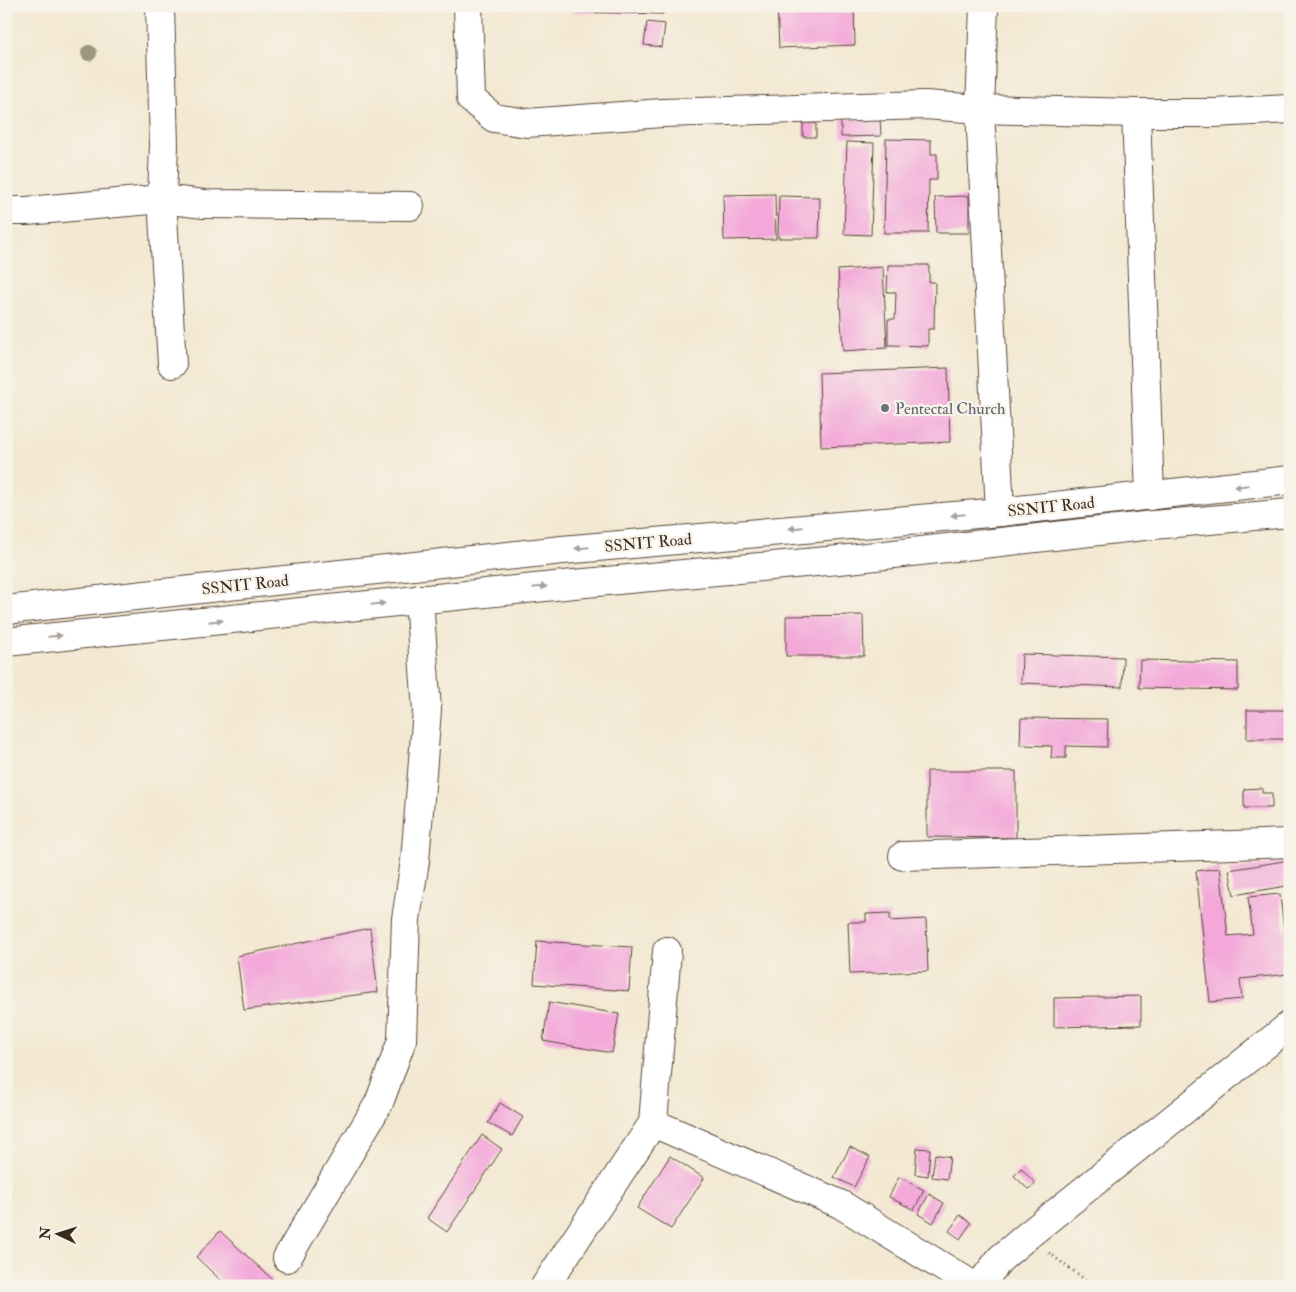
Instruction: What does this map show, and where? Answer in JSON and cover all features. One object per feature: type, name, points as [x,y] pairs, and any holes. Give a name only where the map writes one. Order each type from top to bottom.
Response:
[{"type":"street","points":[[160,6],[164,145],[162,199],[172,364]]},
{"type":"street","points":[[468,6],[471,99],[494,118],[527,123],[662,113],[925,105],[980,109],[1136,113],[1214,113],[1290,109]]},
{"type":"street","points":[[984,6],[980,109],[1000,512]]},
{"type":"street","points":[[1136,113],[1150,496]]},
{"type":"street","points":[[6,211],[27,211],[162,199],[214,204],[410,206]]},
{"type":"street","name":"SSNIT Road","points":[[6,610],[562,550],[1000,512],[1290,480]]},
{"type":"street","name":"SSNIT Road","points":[[6,642],[840,560],[1153,525],[1290,513]]},
{"type":"street","points":[[287,1258],[378,1104],[402,1040],[406,919],[415,861],[427,710],[419,600]]},
{"type":"street","points":[[903,856],[1290,843]]},
{"type":"street","points":[[545,1286],[654,1123],[667,951]]},
{"type":"street","points":[[979,1286],[1000,1259],[1027,1236],[1290,1025]]},
{"type":"street","points":[[654,1123],[840,1204],[974,1286]]},
{"type":"path","points":[[1027,1236],[1094,1286]]},
{"type":"building","points":[[572,6],[663,6],[663,14],[572,12]]},
{"type":"building","points":[[777,6],[854,6],[855,45],[779,48]]},
{"type":"building","points":[[647,22],[665,24],[662,47],[644,45]]},
{"type":"building","points":[[880,118],[881,136],[841,137],[841,119]]},
{"type":"building","points":[[803,123],[816,123],[816,137],[803,137]]},
{"type":"building","points":[[886,139],[931,140],[931,154],[937,154],[937,180],[929,180],[928,233],[884,233]]},
{"type":"building","points":[[847,142],[874,143],[871,235],[844,234]]},
{"type":"building","points":[[775,194],[776,239],[724,240],[723,195]]},
{"type":"building","points":[[779,196],[820,197],[819,238],[778,238]]},
{"type":"building","points":[[969,196],[969,233],[936,233],[935,197]]},
{"type":"building","points":[[888,265],[929,265],[929,282],[935,282],[934,329],[928,329],[928,346],[888,345],[888,319],[895,319],[896,292],[887,292]]},
{"type":"building","points":[[883,267],[887,348],[843,351],[838,270]]},
{"type":"building","name":"Pentectal Church","points":[[948,368],[950,442],[821,447],[819,373]]},
{"type":"building","points":[[863,615],[864,656],[786,656],[786,616]]},
{"type":"building","points":[[1022,654],[1123,657],[1122,687],[1021,683]]},
{"type":"building","points":[[1140,660],[1238,662],[1238,690],[1139,688]]},
{"type":"building","points":[[1247,710],[1290,710],[1290,739],[1247,739]]},
{"type":"building","points":[[1021,718],[1108,719],[1107,747],[1066,746],[1066,758],[1051,758],[1052,746],[1020,745]]},
{"type":"building","points":[[927,771],[1016,771],[1016,838],[927,837]]},
{"type":"building","points":[[1262,788],[1262,793],[1272,793],[1272,808],[1244,808],[1244,789]]},
{"type":"building","points":[[1290,860],[1290,905],[1286,886],[1234,895],[1229,870]]},
{"type":"building","points":[[1220,868],[1228,936],[1253,934],[1248,897],[1280,894],[1289,974],[1240,979],[1242,999],[1210,1002],[1196,871]]},
{"type":"building","points":[[890,913],[890,921],[926,919],[928,971],[850,974],[848,922],[866,922],[866,914]]},
{"type":"building","points":[[370,928],[378,992],[244,1010],[237,956]]},
{"type":"building","points":[[537,941],[632,947],[629,991],[534,984]]},
{"type":"building","points":[[1141,996],[1141,1025],[1054,1027],[1054,998]]},
{"type":"building","points":[[549,1002],[619,1014],[612,1053],[543,1041]]},
{"type":"building","points":[[500,1103],[523,1117],[512,1136],[488,1123]]},
{"type":"building","points":[[482,1135],[502,1149],[447,1232],[427,1218]]},
{"type":"building","points":[[850,1147],[870,1157],[854,1187],[834,1177]]},
{"type":"building","points":[[917,1148],[930,1149],[928,1176],[915,1174]]},
{"type":"building","points":[[935,1154],[950,1157],[947,1179],[932,1177]]},
{"type":"building","points":[[670,1156],[704,1178],[671,1229],[637,1208]]},
{"type":"building","points":[[1021,1168],[1036,1184],[1028,1189],[1014,1176]]},
{"type":"building","points":[[899,1177],[924,1190],[914,1210],[889,1197]]},
{"type":"building","points":[[929,1194],[944,1203],[933,1223],[918,1214]]},
{"type":"building","points":[[960,1215],[971,1223],[960,1239],[949,1231]]},
{"type":"building","points":[[220,1231],[273,1280],[267,1286],[227,1286],[196,1257]]},
{"type":"place","name":"Pentectal Church","points":[[885,408]]}]
